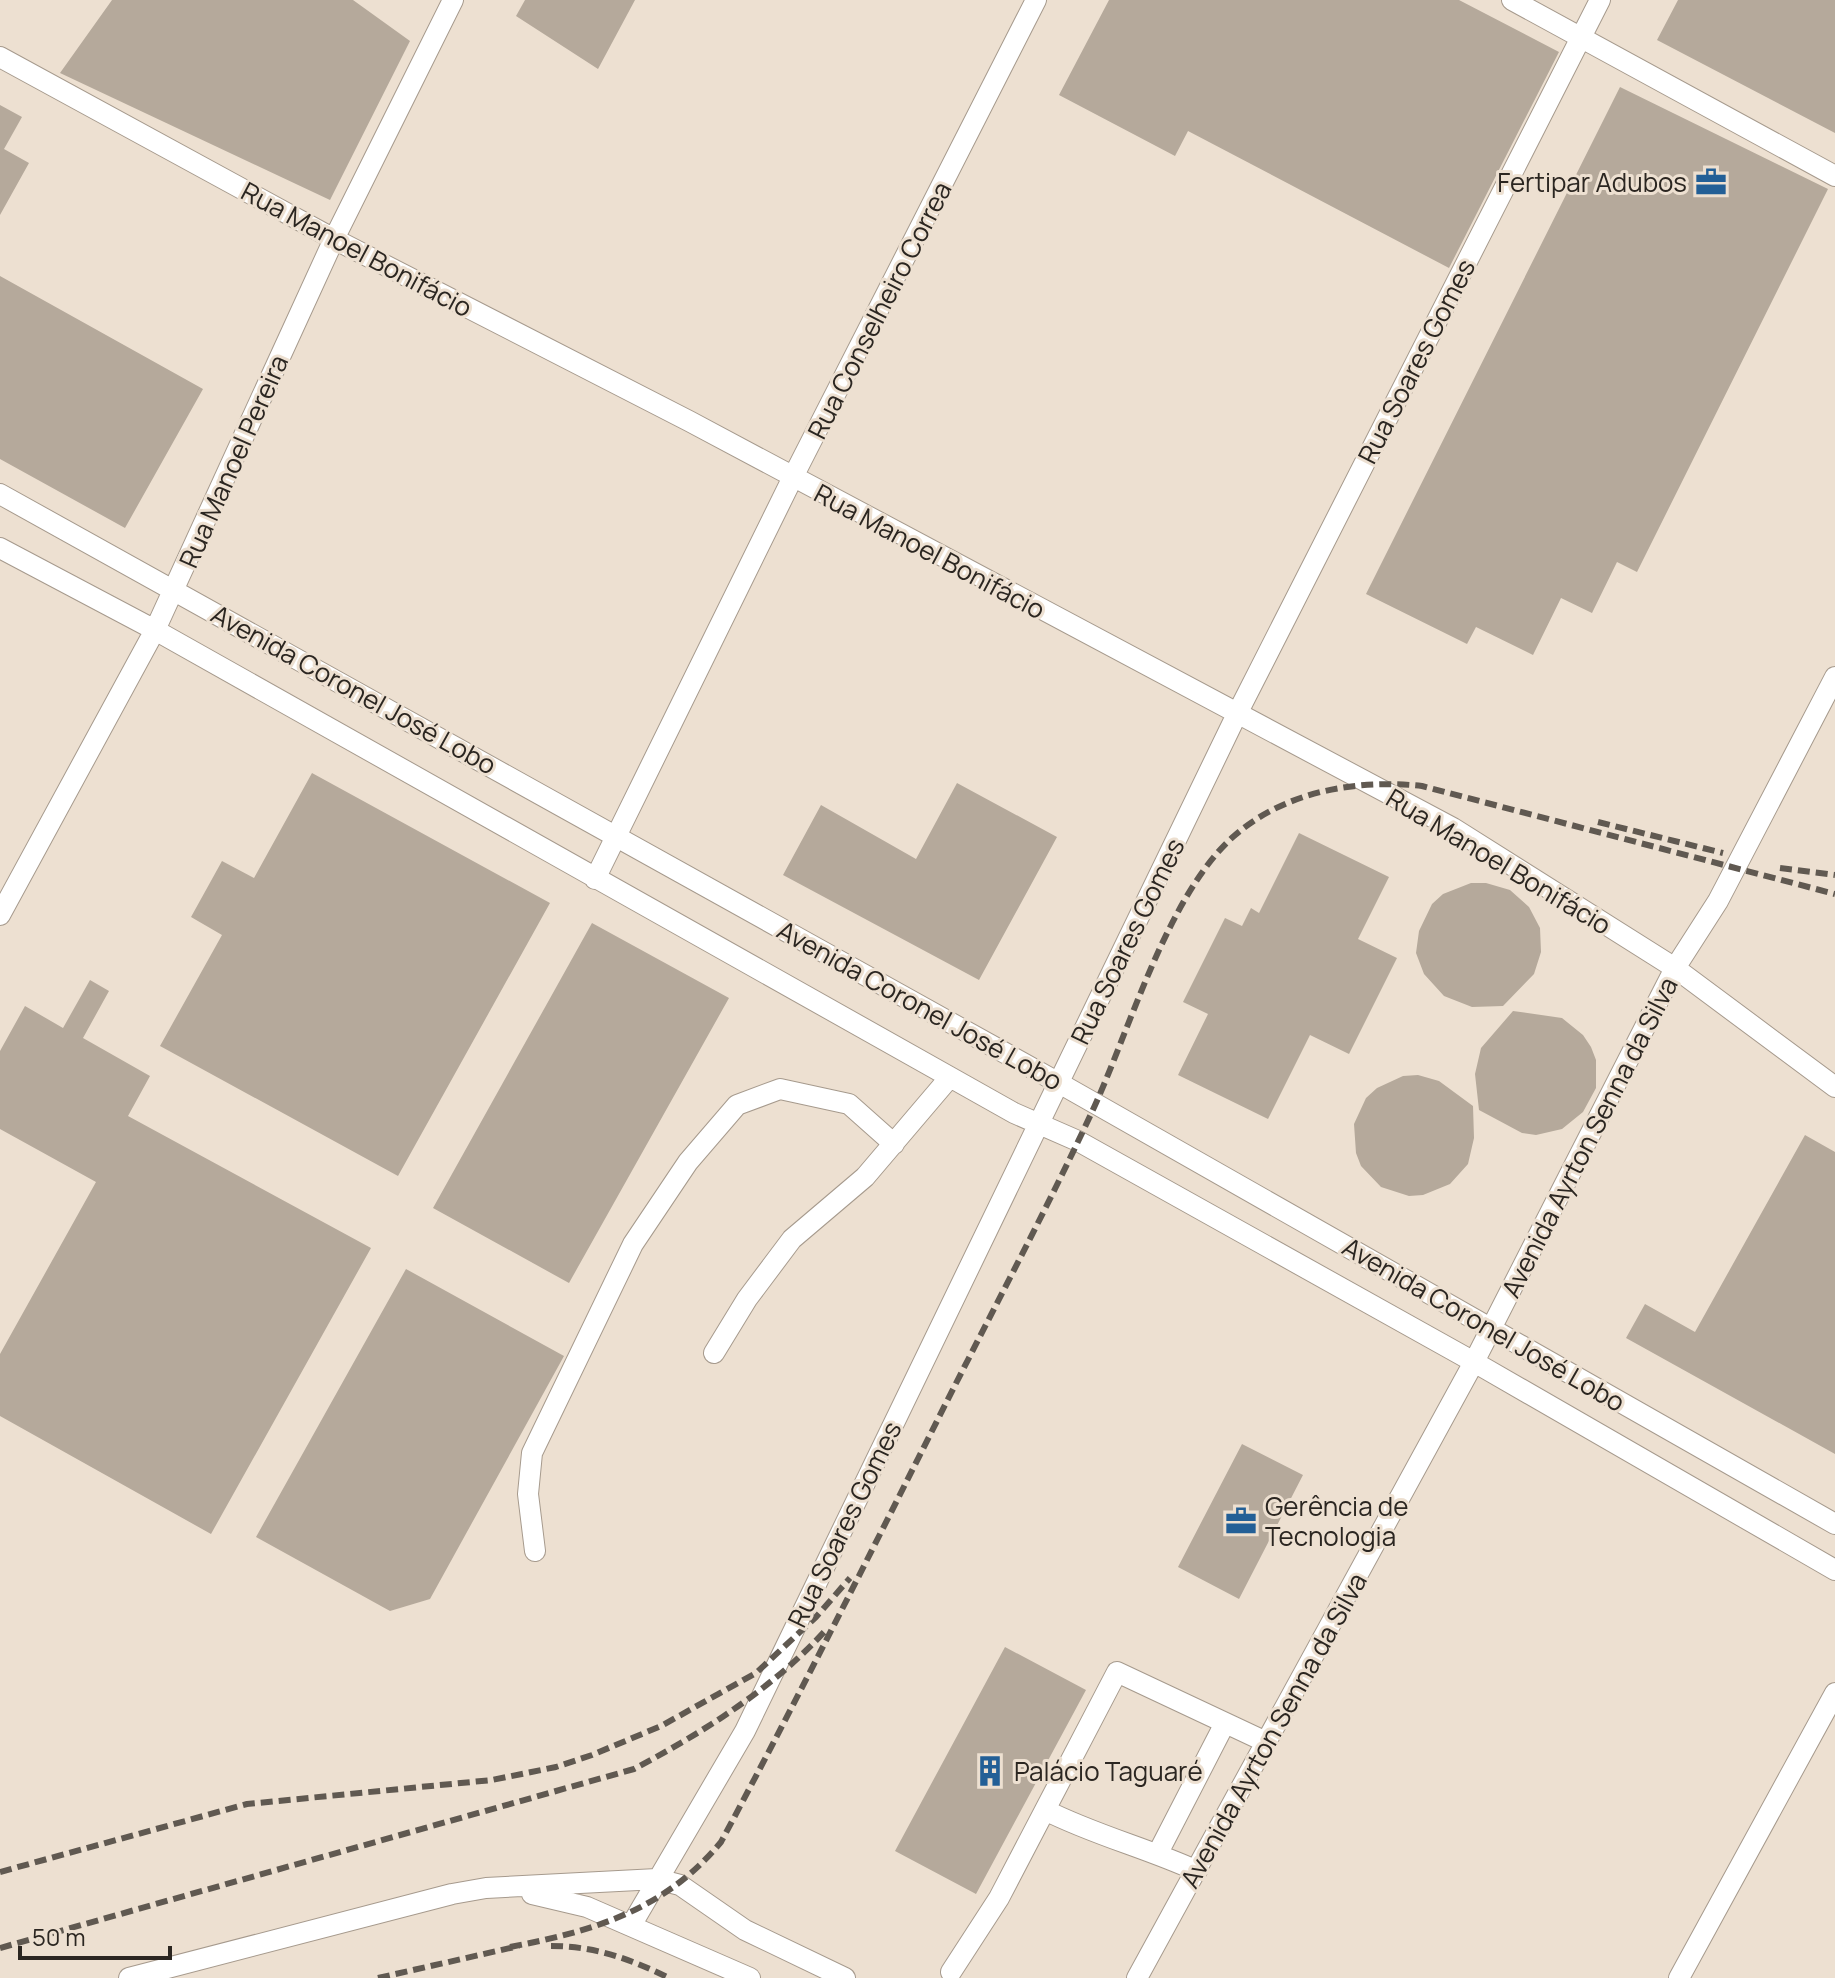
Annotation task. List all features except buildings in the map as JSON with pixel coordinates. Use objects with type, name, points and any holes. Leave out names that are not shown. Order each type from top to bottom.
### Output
[{"type":"street","name":"Rua Manoel Pereira","points":[[0,915],[155,630],[334,239],[453,0]]},
{"type":"street","name":"Rua Conselheiro Correa","points":[[595,879],[793,477],[1036,0]]},
{"type":"street","points":[[1512,0],[1835,176]]},
{"type":"street","name":"Rua Soares Gomes","points":[[632,1924],[745,1731],[1236,716],[1600,0]]},
{"type":"street","name":"Rua Manoel Bonifácio","points":[[0,57],[334,239],[793,477],[1236,716],[1453,828],[1675,968],[1835,1087]]},
{"type":"street","name":"Avenida Coronel José Lobo","points":[[0,494],[1059,1083],[1835,1524]]},
{"type":"street","name":"Avenida Coronel José Lobo","points":[[0,548],[155,630],[950,1077],[1078,1141],[1474,1362],[1835,1570]]},
{"type":"street","name":"Avenida Ayrton Senna da Silva","points":[[1137,1978],[1474,1362],[1675,968],[1718,901],[1835,677]]},
{"type":"street","points":[[714,1353],[747,1299],[792,1239],[865,1177],[950,1077]]},
{"type":"street","points":[[535,1551],[528,1494],[532,1453],[633,1244],[688,1162],[737,1105],[780,1089],[849,1104],[894,1144]]},
{"type":"street","points":[[951,1972],[999,1898],[1117,1672],[1224,1725],[1266,1742]]},
{"type":"street","points":[[1679,1978],[1835,1693]]},
{"type":"street","points":[[1158,1853],[1224,1725]]},
{"type":"street","points":[[1045,1810],[1082,1829],[1158,1853],[1197,1871]]},
{"type":"street","points":[[129,1978],[452,1894],[486,1888],[657,1879],[680,1885],[745,1930],[845,1978]]},
{"type":"street","points":[[508,1889],[587,1907],[750,1978]]},
{"type":"railway","points":[[510,1947],[571,1933],[626,1914],[676,1885],[721,1842],[1054,1191],[1091,1114],[1169,929],[1210,862],[1234,836],[1276,808],[1323,792],[1372,785],[1422,786],[1835,894]]},
{"type":"railway","points":[[1598,822],[1723,853]]},
{"type":"railway","points":[[1780,868],[1835,875]]},
{"type":"railway","points":[[0,1872],[247,1804],[492,1780],[556,1767],[592,1755],[661,1726],[756,1673],[816,1617],[850,1578]]},
{"type":"railway","points":[[0,1948],[634,1769],[759,1691],[824,1632]]},
{"type":"railway","points":[[378,1978],[519,1946]]},
{"type":"railway","points":[[551,1946],[582,1948],[612,1955],[669,1978]]},
{"type":"place","name":"Fertipar Adubos","points":[[1711,182]]},
{"type":"place","name":"Gerência de Tecnologia","points":[[1241,1521]]},
{"type":"place","name":"Palácio Taguaré","points":[[990,1771]]}]
